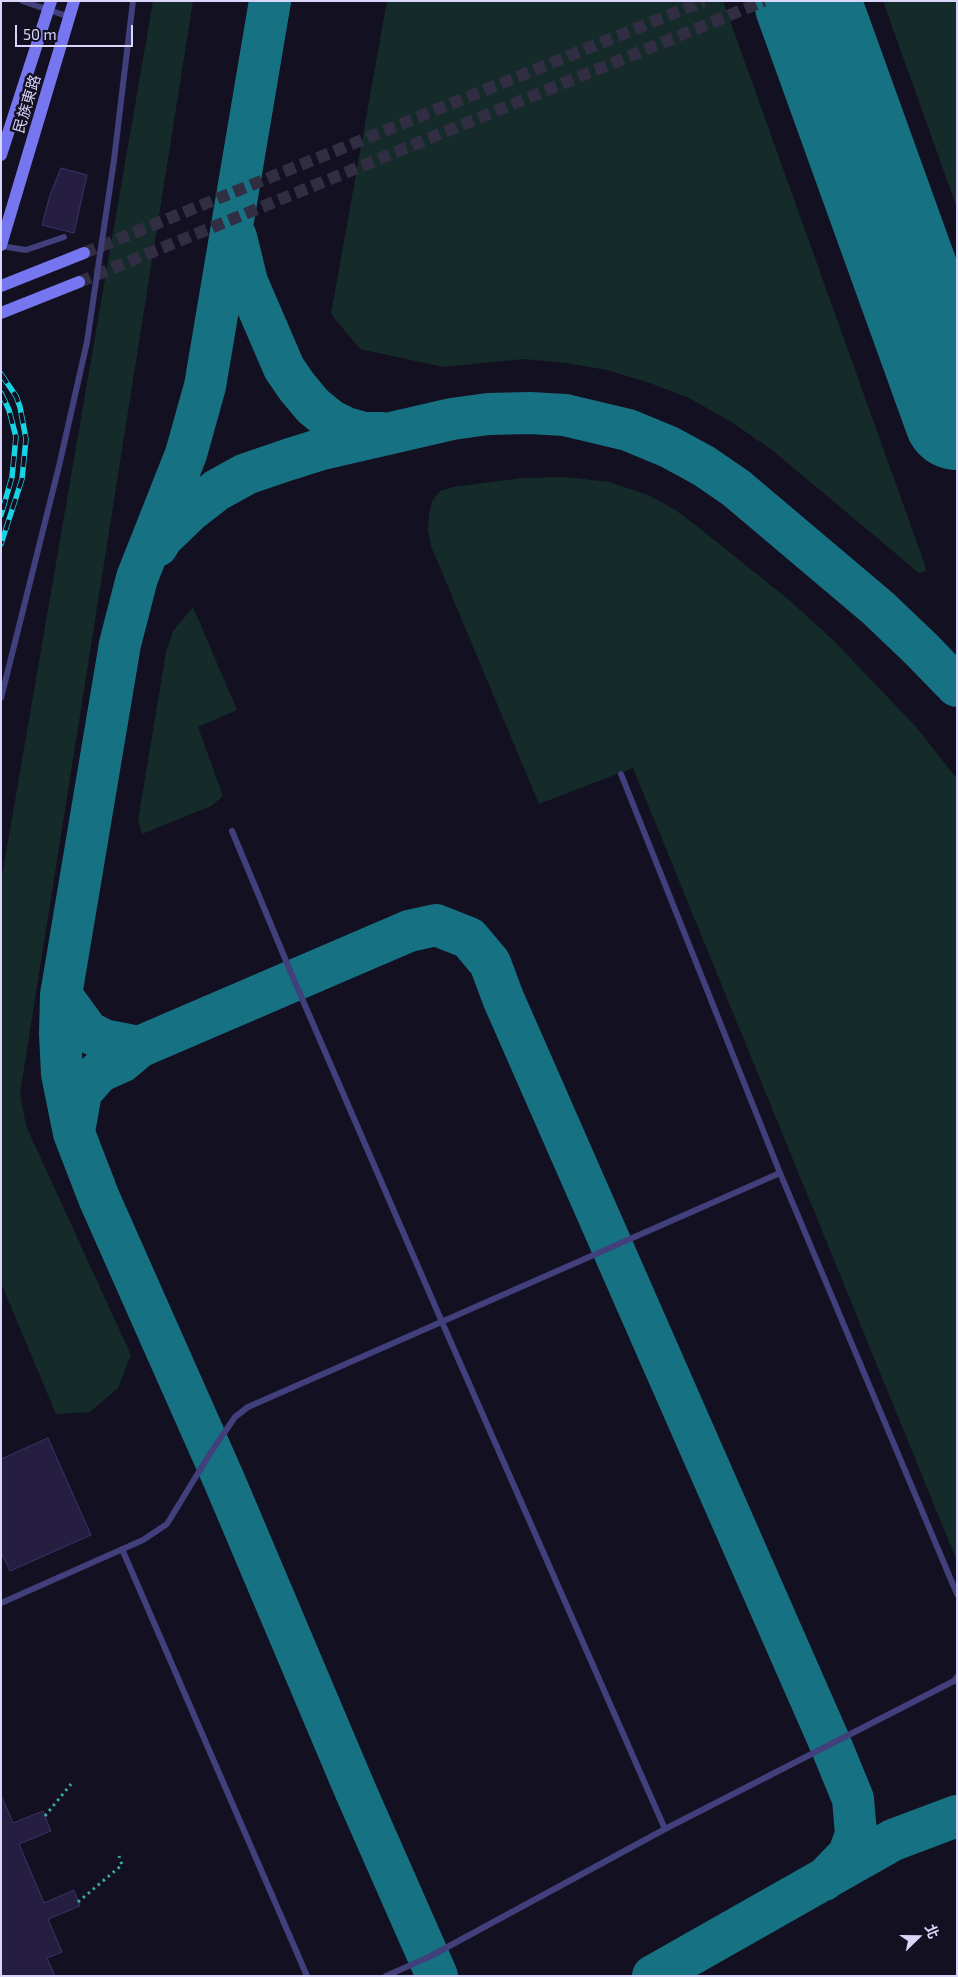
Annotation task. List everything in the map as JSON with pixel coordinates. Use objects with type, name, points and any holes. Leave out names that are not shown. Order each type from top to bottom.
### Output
[{"type":"street","name":"民族東路","points":[[1,245],[74,1]]},
{"type":"street","name":"民族東路","points":[[1,155],[49,6]]},
{"type":"street","points":[[1,286],[84,253]]},
{"type":"street","points":[[1,314],[79,282]]},
{"type":"lane","points":[[22,1],[49,6],[70,18]]},
{"type":"lane","points":[[1,698],[59,466],[87,342],[114,160],[133,1]]},
{"type":"lane","points":[[1,245],[26,250],[64,237]]},
{"type":"lane","points":[[621,774],[780,1173],[957,1594]]},
{"type":"lane","points":[[232,831],[442,1322],[665,1829]]},
{"type":"lane","points":[[1,1603],[143,1540],[167,1524],[211,1452],[236,1417],[248,1407],[780,1173]]},
{"type":"lane","points":[[122,1549],[307,1976]]},
{"type":"lane","points":[[386,1976],[429,1957],[665,1829],[945,1685],[957,1677]]},
{"type":"path","points":[[45,1816],[71,1784]]},
{"type":"path","points":[[78,1902],[122,1865],[119,1856]]},
{"type":"green space","points":[[153,1],[193,1],[20,1094],[26,1126],[131,1355],[118,1388],[90,1412],[56,1414],[1,1283],[1,882]]},
{"type":"green space","points":[[387,1],[723,1],[926,571],[919,573],[772,450],[730,421],[687,397],[607,370],[565,363],[524,359],[443,367],[360,349],[331,314]]},
{"type":"green space","points":[[883,1],[957,1],[957,208]]},
{"type":"green space","points":[[567,477],[609,482],[648,495],[674,509],[697,526],[789,600],[834,641],[917,728],[957,779],[957,1561],[633,768],[539,804],[431,546],[428,530],[429,515],[432,501],[440,491],[453,487],[522,478]]},
{"type":"green space","points":[[193,607],[237,710],[198,727],[223,796],[211,806],[142,834],[138,820],[166,652],[173,631]]},
{"type":"building","points":[[61,168],[87,175],[74,233],[42,225],[50,195]]},
{"type":"building","points":[[48,1438],[91,1535],[10,1571],[1,1552],[1,1459]]},
{"type":"building","points":[[1,1795],[13,1823],[43,1811],[51,1831],[19,1844],[44,1903],[74,1890],[80,1906],[48,1919],[62,1952],[47,1958],[55,1976],[1,1976]]},
{"type":"taxiway","points":[[270,1],[205,386],[186,454],[137,578],[120,644],[61,995],[62,1074],[74,1133],[99,1198],[224,1480],[356,1792],[437,1976]]},
{"type":"taxiway","points":[[236,237],[247,282],[284,368],[297,387],[313,406],[330,420],[346,428],[364,433],[382,433]]},
{"type":"taxiway","points":[[157,546],[162,538],[190,511],[217,490],[246,474],[287,460],[322,449],[452,419],[488,414],[530,413],[565,415],[628,430],[669,447],[704,466],[736,488],[878,608],[957,686]]},
{"type":"taxiway","points":[[74,1132],[81,1092],[99,1072],[121,1062],[139,1047],[409,931],[436,925],[469,938],[490,963],[503,998],[853,1799],[856,1834],[849,1854],[824,1880]]},
{"type":"taxiway","points":[[61,995],[88,1032],[104,1040],[139,1047]]},
{"type":"taxiway","points":[[653,1976],[893,1840],[957,1816]]},
{"type":"runway","points":[[807,1],[957,417]]},
{"type":"tunnel","points":[[84,253],[704,1]]},
{"type":"tunnel","points":[[79,282],[764,1]]},
{"type":"railway","points":[[1,374],[16,396],[26,439],[22,479],[1,544]]},
{"type":"railway","points":[[1,393],[9,410],[16,437],[12,477],[1,515]]}]
